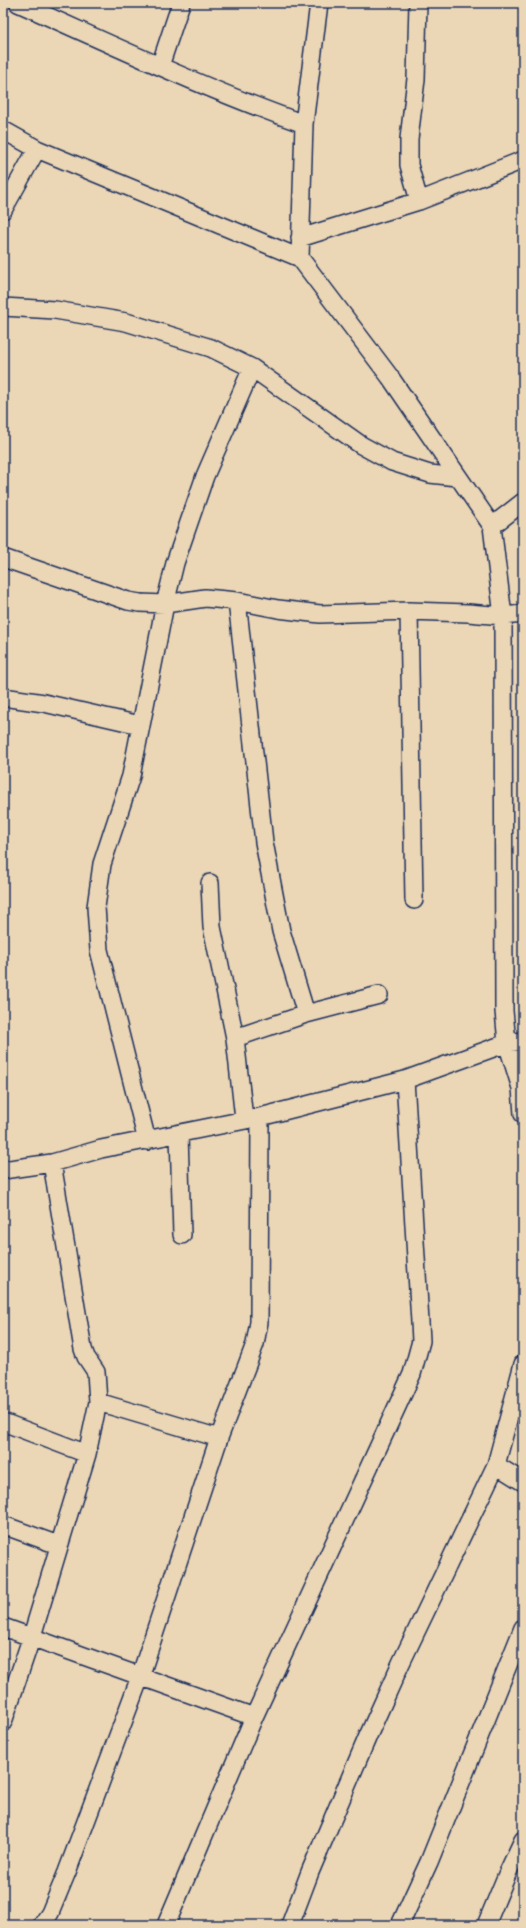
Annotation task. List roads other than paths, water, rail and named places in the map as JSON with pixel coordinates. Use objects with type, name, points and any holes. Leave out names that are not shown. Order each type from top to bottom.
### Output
[{"type":"street","points":[[18,3],[160,66],[264,110],[304,124]]},
{"type":"street","points":[[160,66],[181,3]]},
{"type":"street","points":[[300,258],[304,124],[319,3]]},
{"type":"street","points":[[418,3],[416,79],[409,139],[409,165],[419,201]]},
{"type":"street","points":[[3,130],[37,149],[300,258],[390,377],[457,477],[492,526],[503,616],[504,1004],[515,1042],[523,1114]]},
{"type":"street","points":[[3,210],[37,149]]},
{"type":"street","points":[[300,238],[419,201],[523,160]]},
{"type":"street","points":[[3,308],[55,310],[126,322],[211,348],[252,368],[361,445],[392,462],[430,474],[457,477]]},
{"type":"street","points":[[147,1141],[99,950],[96,907],[102,864],[131,776],[140,725],[175,563],[204,476],[252,368]]},
{"type":"street","points":[[492,526],[523,502]]},
{"type":"street","points":[[3,558],[128,601],[165,604],[205,598],[237,601],[278,609],[320,614],[409,611],[503,616],[523,614]]},
{"type":"street","points":[[237,601],[264,842],[281,931],[306,1014]]},
{"type":"street","points":[[409,611],[414,900]]},
{"type":"street","points":[[3,697],[44,702],[140,725]]},
{"type":"street","points":[[42,1925],[50,1913],[67,1872],[140,1677],[220,1438],[255,1344],[259,1322],[252,1118],[212,927],[210,883]]},
{"type":"street","points":[[235,1038],[306,1014],[378,995]]},
{"type":"street","points":[[3,1170],[52,1164],[101,1149],[147,1141],[252,1118],[405,1080],[515,1042]]},
{"type":"street","points":[[166,1925],[254,1717],[412,1374],[420,1341],[405,1080]]},
{"type":"street","points":[[180,1134],[182,1235]]},
{"type":"street","points":[[3,1722],[32,1636],[58,1545],[87,1454],[98,1402],[96,1372],[86,1357],[83,1349],[52,1164]]},
{"type":"street","points":[[290,1925],[310,1872],[368,1736],[401,1663],[496,1465],[523,1364]]},
{"type":"street","points":[[98,1402],[220,1438]]},
{"type":"street","points":[[3,1422],[87,1454]]},
{"type":"street","points":[[496,1465],[523,1482]]},
{"type":"street","points":[[3,1525],[58,1545]]},
{"type":"street","points":[[3,1627],[32,1636],[140,1677],[254,1717]]},
{"type":"street","points":[[400,1925],[429,1862],[523,1628]]},
{"type":"street","points":[[486,1925],[523,1840]]}]
